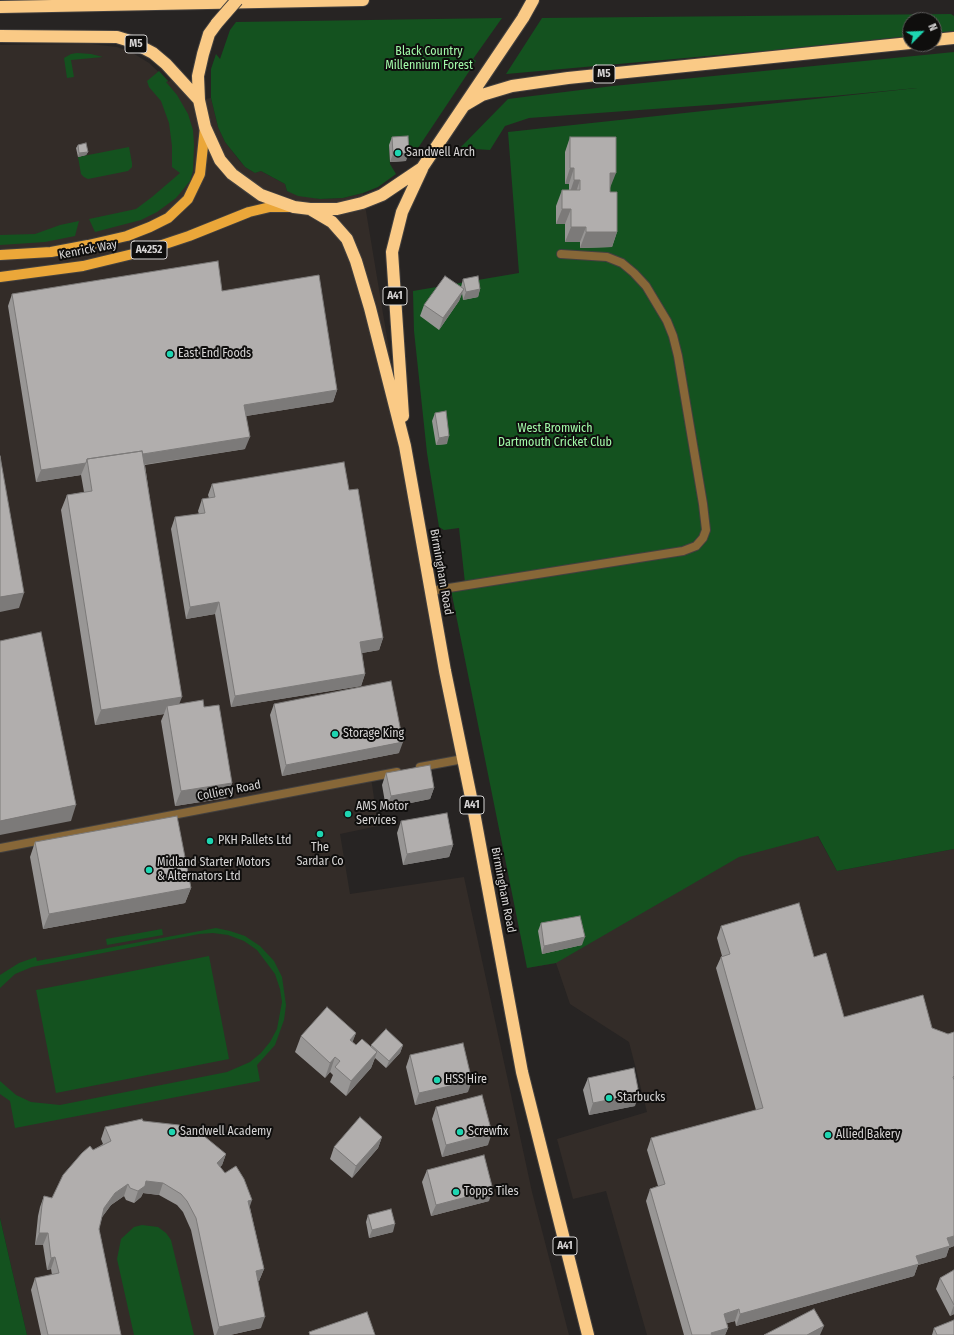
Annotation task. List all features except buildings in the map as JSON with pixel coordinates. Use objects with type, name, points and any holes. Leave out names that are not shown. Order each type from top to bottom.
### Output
[{"type":"highway","name":"A41","points":[[228,0],[209,34],[202,54],[198,76],[199,100],[205,127],[215,151],[232,174],[261,195],[294,207],[310,209],[337,209],[362,203],[382,195],[422,168],[523,18],[532,0]]},
{"type":"highway","points":[[217,22],[237,0]]},
{"type":"highway","points":[[0,6],[363,0]]},
{"type":"highway","name":"M5","points":[[0,36],[117,37],[130,41],[153,53],[166,64],[199,100]]},
{"type":"highway","points":[[942,39],[954,38]]},
{"type":"highway","name":"M5","points":[[461,108],[482,95],[512,86],[568,78],[902,44]]},
{"type":"highway","name":"Birmingham Road","points":[[405,446],[392,252],[402,212],[422,168]]},
{"type":"highway","name":"Birmingham Road","points":[[310,209],[332,222],[346,239],[356,261],[370,308],[405,446],[430,591],[522,1072],[588,1335]]},
{"type":"main road","name":"Kenrick Way","points":[[0,255],[51,252],[88,245],[127,236],[150,228],[168,218],[188,199],[200,174],[205,127]]},
{"type":"main road","name":"Kenrick Way","points":[[0,277],[83,266],[141,252],[190,236],[249,212],[270,207],[294,207]]},
{"type":"street","points":[[430,591],[683,550],[696,546],[703,538],[706,530],[703,504],[678,356],[673,336],[667,321],[646,286],[622,263],[607,257],[560,254]]},
{"type":"street","name":"Colliery Road","points":[[0,848],[463,759]]},
{"type":"shaded area","points":[[91,44],[117,47],[131,52],[149,63],[169,82],[175,73],[199,100],[211,98],[218,127],[225,142],[239,160],[245,167],[255,173],[261,171],[285,184],[287,191],[320,199],[343,198],[363,193],[406,452],[463,759],[371,777],[378,826],[340,834],[350,894],[464,877],[532,1192],[569,1335],[27,1335],[0,1218],[0,45]]},
{"type":"shaded area","points":[[663,558],[837,871],[954,849],[954,1335],[647,1335],[606,1191],[573,1199],[557,1139],[647,1112],[629,1042],[570,1004],[556,963],[527,968]]},
{"type":"green space","name":"Black Country Millennium Forest","points":[[902,14],[902,37],[775,50],[506,74],[542,18]]},
{"type":"green space","name":"Black Country Millennium Forest","points":[[942,14],[951,14],[954,16],[954,31],[942,32]]},
{"type":"green space","points":[[502,18],[473,59],[476,61],[412,157],[405,148],[389,145],[390,164],[396,174],[378,187],[363,193],[343,198],[320,199],[298,196],[287,191],[285,184],[261,171],[255,173],[245,167],[225,142],[218,127],[211,98],[211,69],[216,54],[220,59],[230,30],[236,22]]},
{"type":"green space","name":"West Bromwich Dartmouth Cricket Club","points":[[954,52],[954,849],[837,871],[818,836],[739,857],[556,963],[527,968],[451,590],[465,583],[459,528],[444,530],[439,527],[427,453],[414,331],[413,291],[519,273],[508,132],[917,88],[833,96],[529,118],[505,126],[490,150],[460,148],[508,99],[613,86]]},
{"type":"green space","points":[[77,53],[103,57],[71,60],[74,77],[67,78],[64,58],[71,54]]},
{"type":"green space","points":[[159,71],[168,81],[166,82],[177,95],[188,114],[193,130],[193,171],[190,181],[176,198],[157,212],[141,220],[95,232],[89,219],[136,209],[180,173],[172,167],[172,146],[169,123],[161,101],[149,87],[147,81]]},
{"type":"green space","points":[[129,147],[132,167],[128,171],[88,179],[81,174],[78,157]]},
{"type":"green space","points":[[79,221],[75,236],[45,242],[0,245],[0,235],[35,234],[60,225]]},
{"type":"green space","points":[[216,928],[245,936],[260,946],[274,961],[282,977],[286,1005],[284,1020],[275,1045],[257,1065],[260,1081],[15,1128],[10,1101],[0,1094],[0,1081],[16,1095],[31,1102],[60,1105],[227,1072],[250,1062],[261,1053],[270,1042],[277,1029],[282,1002],[280,989],[275,974],[257,950],[244,941],[228,935],[213,933],[199,934],[32,967],[15,974],[0,988],[0,975],[19,963],[36,957],[37,961]]},
{"type":"green space","points":[[162,929],[163,935],[107,945],[106,939]]},
{"type":"green space","points":[[209,956],[229,1059],[56,1093],[36,990]]},
{"type":"green space","points":[[0,1218],[27,1335],[0,1335]]},
{"type":"green space","points":[[142,1225],[158,1227],[166,1233],[171,1240],[194,1335],[134,1335],[117,1259],[121,1239],[134,1227]]},
{"type":"place","name":"Sandwell Arch","points":[[398,153]]},
{"type":"place","name":"East End Foods","points":[[170,354]]},
{"type":"place","name":"Storage King","points":[[335,734]]},
{"type":"place","name":"AMS Motor Services","points":[[348,814]]},
{"type":"place","name":"The Sardar Co","points":[[320,834]]},
{"type":"place","name":"PKH Pallets Ltd","points":[[210,841]]},
{"type":"place","name":"Midland Starter Motors & Alternators Ltd","points":[[149,870]]},
{"type":"place","name":"HSS Hire","points":[[437,1080]]},
{"type":"place","name":"Starbucks","points":[[609,1098]]},
{"type":"place","name":"Sandwell Academy","points":[[172,1132]]},
{"type":"place","name":"Screwfix","points":[[460,1132]]},
{"type":"place","name":"Allied Bakery","points":[[828,1135]]},
{"type":"place","name":"Topps Tiles","points":[[456,1192]]}]
